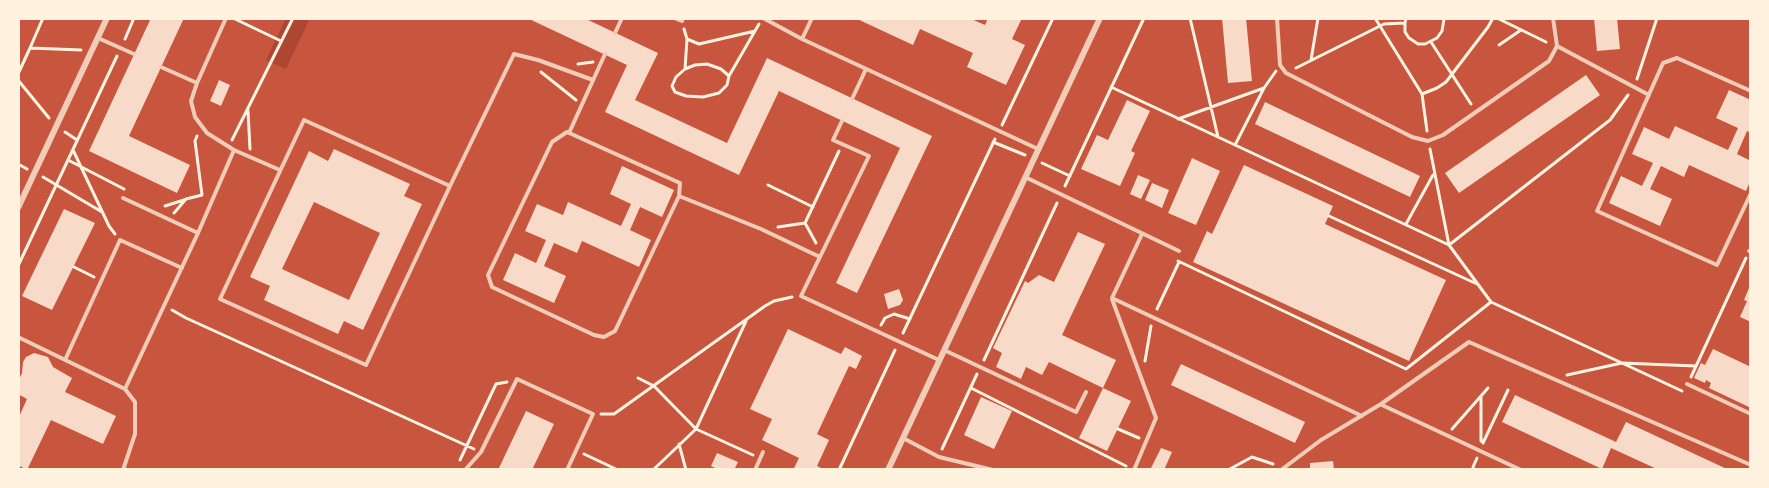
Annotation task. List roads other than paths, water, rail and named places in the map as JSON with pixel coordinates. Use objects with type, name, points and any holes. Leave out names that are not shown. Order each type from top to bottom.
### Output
[{"type":"street","points":[[18,208],[107,18]]},
{"type":"street","points":[[888,470],[1100,18]]},
{"type":"lane","points":[[226,18],[191,101],[195,117],[207,133],[234,150],[280,170]]},
{"type":"lane","points":[[615,33],[622,18]]},
{"type":"lane","points":[[674,18],[683,20]]},
{"type":"lane","points":[[763,18],[802,39],[1039,149]]},
{"type":"lane","points":[[802,39],[812,18]]},
{"type":"lane","points":[[1277,18],[1280,65],[1286,73],[1412,137],[1428,141],[1443,135],[1549,61],[1557,46],[1553,18]]},
{"type":"lane","points":[[98,37],[134,54]]},
{"type":"lane","points":[[1557,46],[1648,95]]},
{"type":"lane","points":[[450,186],[304,120],[220,299],[366,365],[514,54],[538,60],[593,80]]},
{"type":"lane","points":[[569,133],[605,54]]},
{"type":"lane","points":[[1751,91],[1677,58],[1663,63],[1597,211],[1717,265],[1751,193]]},
{"type":"lane","points":[[161,67],[197,83]]},
{"type":"lane","points":[[852,99],[867,69]]},
{"type":"lane","points":[[842,121],[832,140],[869,156],[801,296],[939,361]]},
{"type":"lane","points":[[567,132],[680,183],[679,196],[615,331],[604,337],[594,335],[492,287],[488,275],[552,141],[567,132]]},
{"type":"lane","points":[[126,389],[234,150]]},
{"type":"lane","points":[[1025,177],[1179,251]]},
{"type":"lane","points":[[679,196],[821,255]]},
{"type":"lane","points":[[123,198],[198,233]]},
{"type":"lane","points":[[1134,470],[1156,418],[1112,298],[1142,234]]},
{"type":"lane","points":[[65,360],[120,240],[182,268]]},
{"type":"lane","points":[[1112,298],[1363,417]]},
{"type":"lane","points":[[18,337],[126,389],[135,402],[135,434],[123,470]]},
{"type":"lane","points":[[1282,469],[1321,440],[1363,417],[1469,342],[1751,465]]},
{"type":"lane","points":[[944,350],[1076,412],[1086,392]]},
{"type":"lane","points":[[465,470],[482,452],[517,379],[593,414],[567,470]]},
{"type":"lane","points":[[1688,384],[1751,414]]},
{"type":"lane","points":[[1382,404],[1521,470]]},
{"type":"lane","points":[[903,438],[939,457],[993,470]]},
{"type":"lane","points":[[755,470],[763,452]]}]
